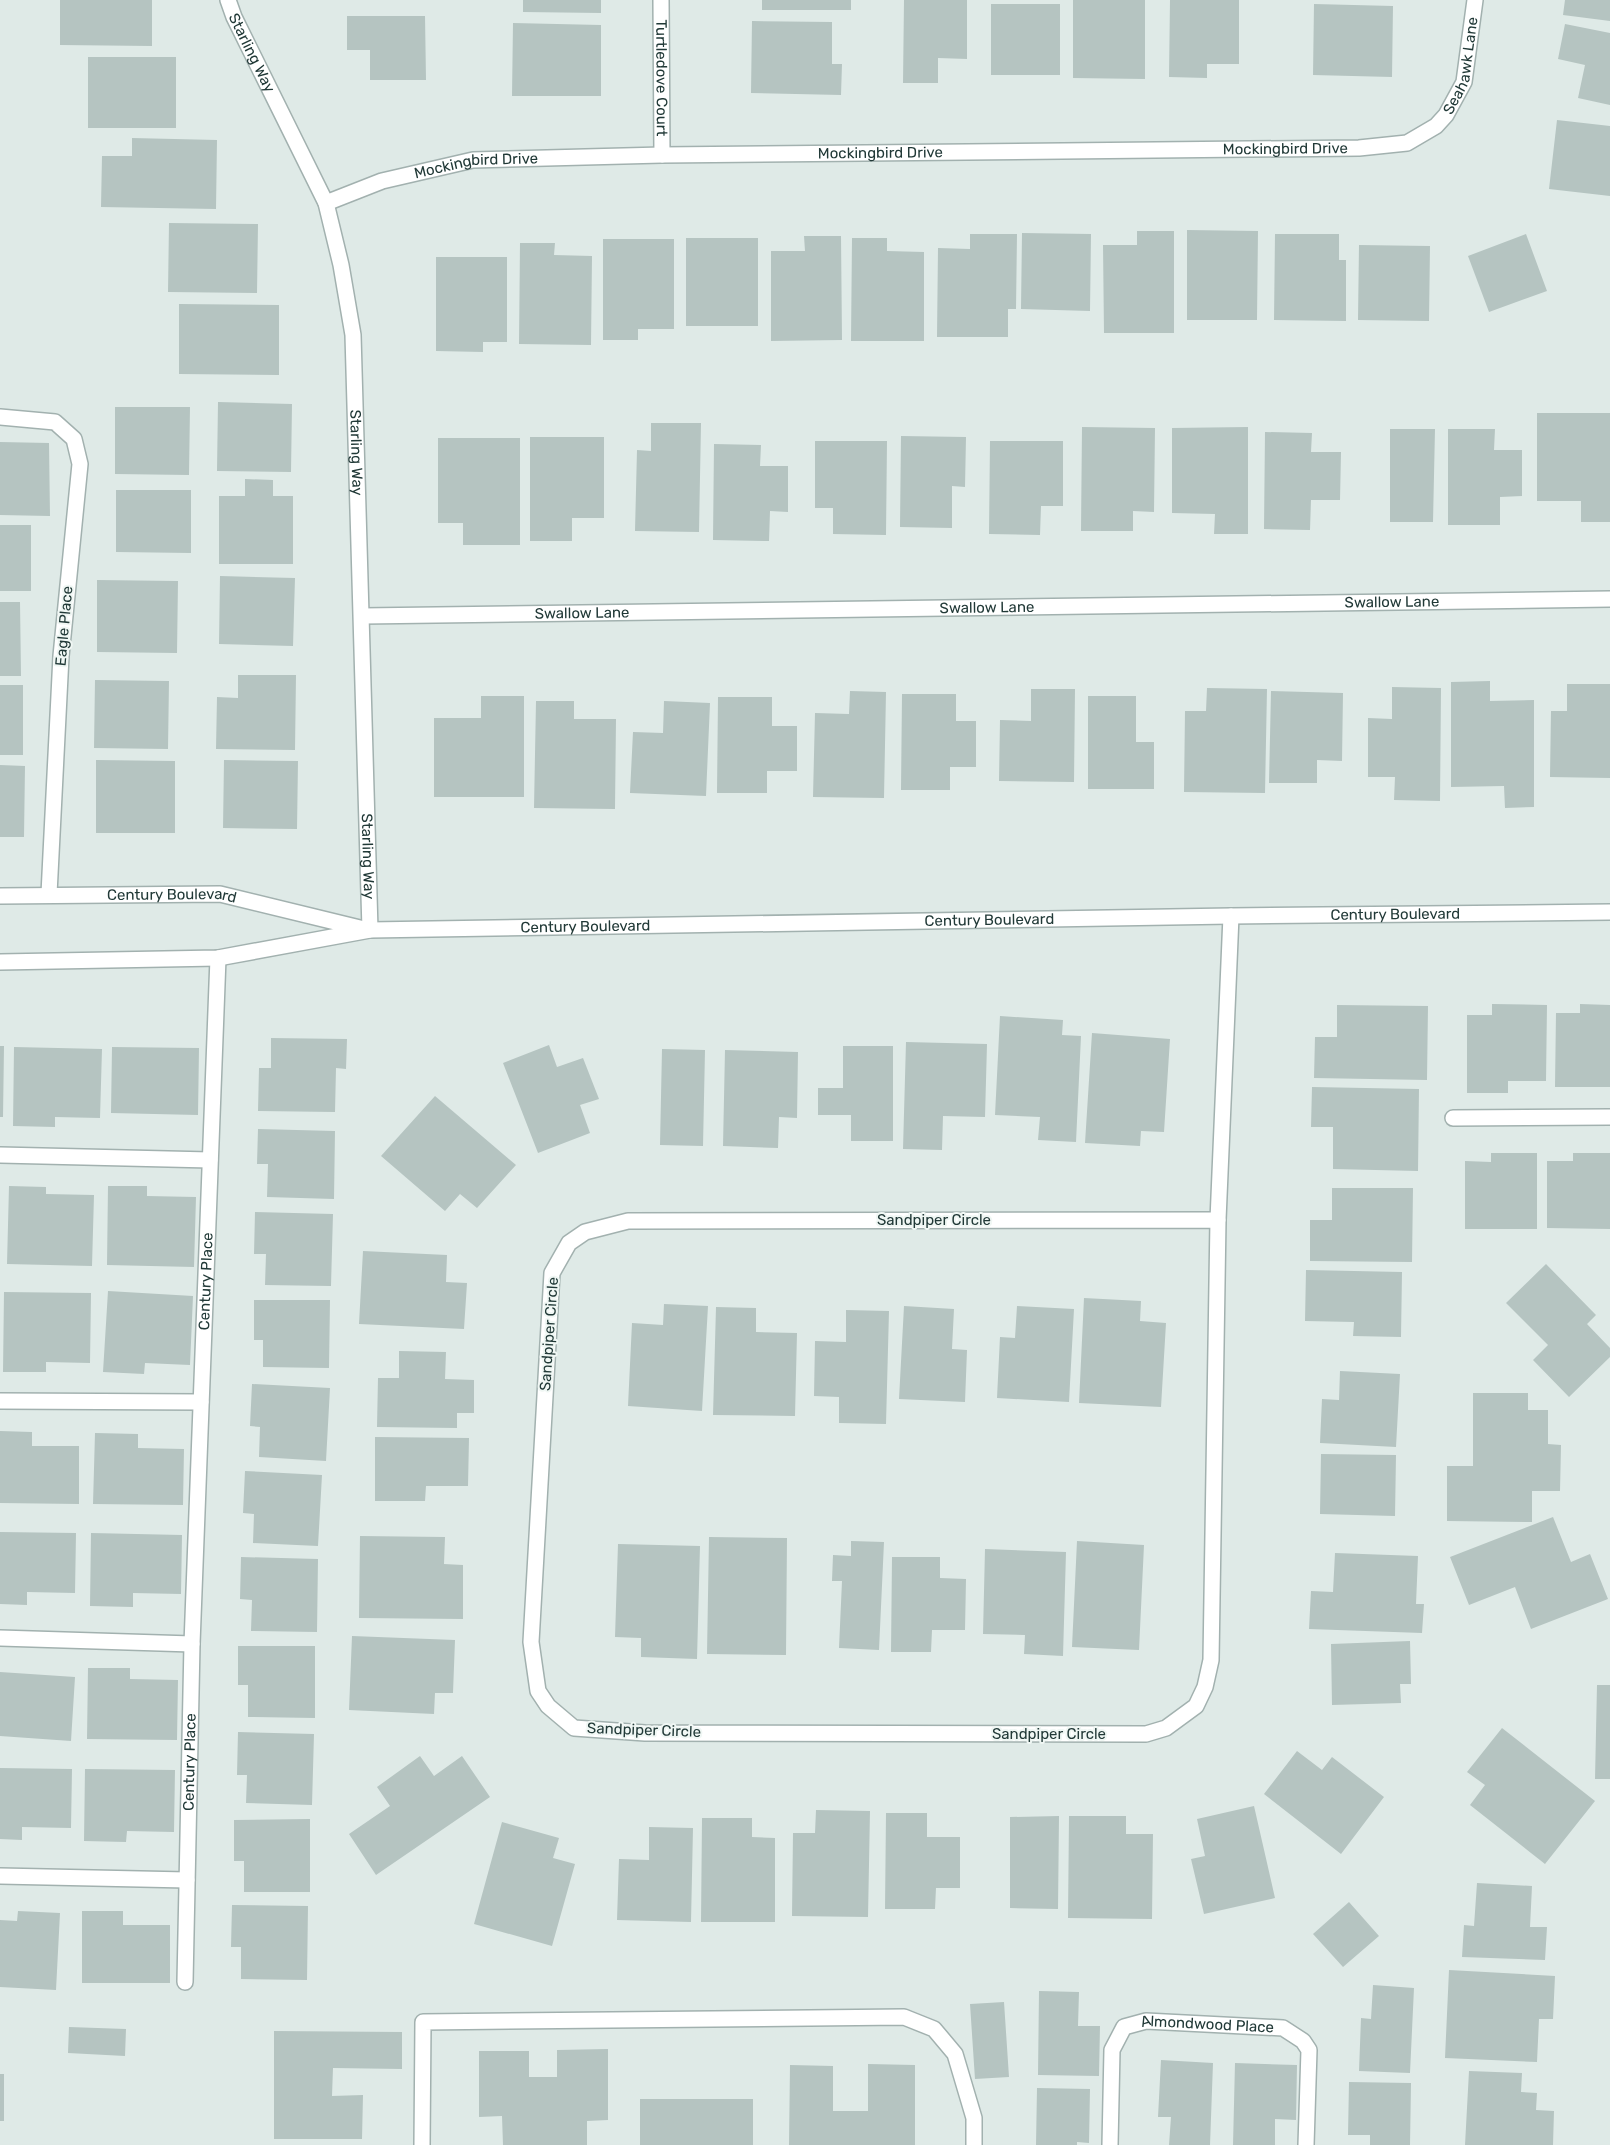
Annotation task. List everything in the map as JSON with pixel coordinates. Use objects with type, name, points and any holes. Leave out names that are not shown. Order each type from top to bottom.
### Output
[{"type":"street","name":"Starling Way","points":[[228,0],[234,17],[326,203],[341,265],[353,335],[363,616],[370,930]]},
{"type":"street","name":"Turtledove Court","points":[[661,0],[662,155]]},
{"type":"street","name":"Seahawk Lane","points":[[1436,126],[1446,115],[1464,82],[1475,0]]},
{"type":"street","name":"Mockingbird Drive","points":[[326,203],[382,181],[473,160],[662,155],[1359,148],[1407,144],[1436,126]]},
{"type":"street","name":"Eagle Place","points":[[0,417],[55,422],[74,439],[80,464],[61,656],[50,894]]},
{"type":"street","name":"Swallow Lane","points":[[363,616],[1610,599]]},
{"type":"street","name":"Century Boulevard","points":[[0,896],[50,894],[220,894],[370,930]]},
{"type":"street","name":"Century Boulevard","points":[[0,962],[218,958],[370,930],[1231,916],[1610,912]]},
{"type":"street","name":"Sandpiper Circle","points":[[1218,1220],[628,1221],[585,1232],[570,1243],[552,1273],[531,1642],[538,1691],[548,1706],[574,1728],[645,1733],[1146,1734],[1166,1728],[1196,1706],[1205,1687],[1210,1660],[1218,1220],[1231,916]]},
{"type":"street","name":"Century Place","points":[[185,1982],[192,1644],[218,958]]},
{"type":"street","points":[[1453,1118],[1610,1117]]},
{"type":"street","points":[[0,1155],[210,1160]]},
{"type":"street","points":[[0,1401],[201,1402]]},
{"type":"street","points":[[0,1638],[192,1644]]},
{"type":"street","points":[[0,1876],[187,1880]]},
{"type":"street","points":[[422,2145],[423,2022],[904,2016],[934,2028],[955,2054],[974,2118],[974,2145]]},
{"type":"street","name":"Almondwood Place","points":[[1110,2145],[1112,2050],[1124,2027],[1146,2021],[1283,2028],[1303,2041],[1309,2050],[1306,2145]]},
{"type":"building","points":[[60,0],[152,0],[152,46],[60,45]]},
{"type":"building","points":[[523,0],[601,0],[601,13],[523,12]]},
{"type":"building","points":[[762,0],[851,0],[851,10],[762,10]]},
{"type":"building","points":[[904,0],[967,0],[967,59],[938,58],[938,83],[903,83]]},
{"type":"building","points":[[1073,0],[1145,0],[1145,79],[1073,78]]},
{"type":"building","points":[[1170,0],[1239,0],[1239,64],[1207,64],[1207,78],[1169,77]]},
{"type":"building","points":[[1565,0],[1610,0],[1610,21],[1563,15]]},
{"type":"building","points":[[991,4],[1060,4],[1060,75],[991,75]]},
{"type":"building","points":[[1314,4],[1393,6],[1392,77],[1313,75]]},
{"type":"building","points":[[347,16],[425,16],[426,80],[370,80],[370,50],[347,50]]},
{"type":"building","points":[[752,21],[832,22],[832,64],[842,64],[841,95],[751,93]]},
{"type":"building","points":[[513,23],[601,25],[601,96],[512,96]]},
{"type":"building","points":[[1565,24],[1610,33],[1610,105],[1578,98],[1585,65],[1558,59]]},
{"type":"building","points":[[88,57],[176,57],[176,128],[88,128]]},
{"type":"building","points":[[1557,120],[1610,126],[1610,196],[1549,189]]},
{"type":"building","points":[[132,138],[217,140],[216,209],[101,207],[102,156],[132,156]]},
{"type":"building","points":[[169,223],[258,224],[257,293],[168,292]]},
{"type":"building","points":[[1187,230],[1258,231],[1257,320],[1187,320]]},
{"type":"building","points":[[1137,231],[1174,231],[1174,333],[1104,333],[1103,245],[1137,245]]},
{"type":"building","points":[[1022,233],[1091,234],[1090,311],[1021,309]]},
{"type":"building","points":[[970,234],[1017,234],[1016,309],[1008,309],[1008,337],[937,337],[938,248],[970,249]]},
{"type":"building","points":[[1275,234],[1339,234],[1339,260],[1346,260],[1346,321],[1274,320]]},
{"type":"building","points":[[1526,234],[1547,291],[1489,312],[1468,256]]},
{"type":"building","points":[[804,236],[841,236],[842,340],[771,341],[771,251],[805,251]]},
{"type":"building","points":[[686,238],[758,238],[758,326],[686,326]]},
{"type":"building","points":[[852,238],[887,238],[887,251],[924,252],[924,341],[851,341]]},
{"type":"building","points":[[603,239],[674,239],[674,329],[638,329],[638,340],[603,340]]},
{"type":"building","points":[[520,243],[555,243],[554,255],[592,256],[591,345],[519,344]]},
{"type":"building","points":[[1359,245],[1430,246],[1429,321],[1358,320]]},
{"type":"building","points":[[436,257],[507,257],[507,342],[483,342],[483,352],[436,351]]},
{"type":"building","points":[[179,304],[279,305],[279,375],[179,374]]},
{"type":"building","points":[[218,402],[292,404],[291,472],[217,471]]},
{"type":"building","points":[[115,407],[190,407],[189,475],[115,474]]},
{"type":"building","points":[[1537,413],[1610,413],[1610,522],[1581,522],[1581,501],[1537,501]]},
{"type":"building","points":[[651,423],[701,423],[699,532],[635,531],[637,450],[651,451]]},
{"type":"building","points":[[1082,427],[1155,428],[1154,512],[1133,511],[1133,531],[1081,531]]},
{"type":"building","points":[[1248,427],[1248,534],[1214,534],[1215,514],[1172,513],[1172,428]]},
{"type":"building","points":[[1390,429],[1435,429],[1433,522],[1390,522]]},
{"type":"building","points":[[1448,429],[1495,429],[1494,450],[1522,450],[1522,496],[1500,497],[1500,525],[1448,525]]},
{"type":"building","points":[[1265,432],[1312,433],[1311,452],[1341,452],[1340,500],[1311,500],[1310,530],[1264,529]]},
{"type":"building","points":[[901,436],[966,437],[965,487],[952,486],[952,528],[900,527]]},
{"type":"building","points":[[530,437],[604,437],[604,518],[572,518],[572,541],[530,541]]},
{"type":"building","points":[[438,438],[520,438],[520,545],[463,545],[463,523],[438,523]]},
{"type":"building","points":[[815,441],[887,441],[886,535],[833,534],[833,508],[815,508]]},
{"type":"building","points":[[990,441],[1063,441],[1063,506],[1041,506],[1040,535],[989,534]]},
{"type":"building","points":[[0,442],[49,443],[50,516],[0,515]]},
{"type":"building","points":[[714,444],[761,445],[760,466],[788,466],[788,512],[770,511],[769,541],[713,540]]},
{"type":"building","points":[[245,479],[273,480],[273,496],[293,496],[293,564],[219,564],[219,496],[245,496]]},
{"type":"building","points":[[116,490],[191,490],[191,553],[116,552]]},
{"type":"building","points":[[0,525],[31,525],[31,591],[0,591]]},
{"type":"building","points":[[220,576],[295,578],[293,646],[219,644]]},
{"type":"building","points":[[97,580],[178,581],[177,653],[97,652]]},
{"type":"building","points":[[0,602],[20,602],[21,676],[0,676]]},
{"type":"building","points":[[238,675],[296,675],[295,750],[216,749],[217,697],[238,698]]},
{"type":"building","points":[[95,680],[169,681],[168,749],[94,748]]},
{"type":"building","points":[[1490,681],[1490,701],[1534,700],[1534,807],[1505,808],[1504,786],[1451,787],[1451,682]]},
{"type":"building","points":[[1567,684],[1610,684],[1610,778],[1550,777],[1551,711],[1567,711]]},
{"type":"building","points":[[0,685],[23,685],[23,755],[0,755]]},
{"type":"building","points":[[1392,687],[1441,688],[1440,801],[1394,800],[1395,777],[1368,777],[1368,718],[1392,719]]},
{"type":"building","points":[[1207,688],[1267,689],[1265,793],[1184,792],[1185,711],[1206,711]]},
{"type":"building","points":[[1031,689],[1075,689],[1074,782],[999,781],[1000,720],[1031,721]]},
{"type":"building","points":[[850,691],[886,692],[884,798],[813,797],[815,713],[849,714]]},
{"type":"building","points":[[1271,691],[1343,693],[1342,761],[1317,760],[1317,783],[1269,783]]},
{"type":"building","points":[[902,694],[956,694],[956,721],[976,721],[976,767],[950,767],[950,790],[901,790]]},
{"type":"building","points":[[481,696],[524,696],[524,797],[434,797],[434,718],[481,718]]},
{"type":"building","points":[[1088,696],[1136,696],[1136,742],[1154,742],[1154,789],[1088,789]]},
{"type":"building","points":[[718,697],[772,697],[772,726],[797,726],[797,771],[767,771],[767,793],[717,793]]},
{"type":"building","points":[[536,701],[574,701],[574,719],[616,719],[615,809],[534,808]]},
{"type":"building","points":[[664,701],[710,703],[706,796],[630,793],[633,732],[663,733]]},
{"type":"building","points":[[96,760],[175,761],[175,833],[96,833]]},
{"type":"building","points":[[224,760],[298,761],[297,829],[223,828]]},
{"type":"building","points":[[0,765],[25,766],[24,837],[0,837]]},
{"type":"building","points":[[1492,1004],[1547,1005],[1546,1081],[1508,1081],[1508,1093],[1467,1093],[1467,1015],[1492,1015]]},
{"type":"building","points":[[1580,1004],[1610,1005],[1610,1087],[1555,1087],[1556,1013],[1580,1013]]},
{"type":"building","points":[[1337,1005],[1428,1006],[1427,1080],[1314,1078],[1315,1037],[1337,1037]]},
{"type":"building","points":[[1000,1016],[1063,1020],[1062,1035],[1081,1036],[1076,1142],[1038,1140],[1040,1117],[995,1115]]},
{"type":"building","points":[[1092,1033],[1170,1039],[1164,1132],[1141,1131],[1140,1146],[1085,1143]]},
{"type":"building","points":[[271,1038],[347,1039],[346,1069],[336,1068],[335,1112],[258,1111],[259,1068],[271,1068]]},
{"type":"building","points":[[906,1042],[987,1044],[985,1117],[943,1116],[942,1150],[903,1149]]},
{"type":"building","points":[[549,1045],[557,1067],[583,1058],[599,1099],[580,1105],[590,1133],[538,1153],[503,1063]]},
{"type":"building","points":[[0,1046],[4,1046],[3,1117],[0,1117]]},
{"type":"building","points":[[843,1046],[893,1046],[893,1141],[851,1141],[851,1115],[818,1115],[818,1088],[843,1088]]},
{"type":"building","points":[[14,1047],[102,1049],[100,1118],[55,1117],[55,1127],[13,1126]]},
{"type":"building","points":[[112,1047],[199,1048],[198,1115],[111,1113]]},
{"type":"building","points":[[662,1049],[705,1050],[703,1146],[660,1145]]},
{"type":"building","points":[[725,1050],[798,1052],[797,1118],[779,1117],[778,1148],[723,1146]]},
{"type":"building","points":[[1312,1087],[1419,1089],[1418,1171],[1333,1169],[1333,1127],[1311,1127]]},
{"type":"building","points":[[435,1096],[516,1165],[477,1208],[460,1194],[445,1211],[381,1156]]},
{"type":"building","points":[[258,1129],[335,1131],[334,1199],[267,1197],[268,1164],[257,1164]]},
{"type":"building","points":[[1491,1153],[1537,1153],[1537,1229],[1465,1229],[1465,1161],[1491,1162]]},
{"type":"building","points":[[1573,1153],[1610,1153],[1610,1229],[1547,1228],[1547,1161],[1573,1161]]},
{"type":"building","points":[[9,1186],[46,1187],[46,1194],[94,1195],[92,1266],[7,1264]]},
{"type":"building","points":[[108,1186],[147,1186],[147,1196],[196,1197],[194,1267],[107,1265]]},
{"type":"building","points":[[1332,1188],[1413,1188],[1412,1262],[1310,1261],[1310,1220],[1332,1220]]},
{"type":"building","points":[[255,1212],[333,1214],[331,1286],[265,1285],[266,1254],[254,1254]]},
{"type":"building","points":[[363,1251],[447,1255],[446,1282],[467,1283],[464,1329],[359,1324]]},
{"type":"building","points":[[1546,1264],[1596,1315],[1587,1324],[1610,1348],[1610,1357],[1569,1397],[1533,1360],[1548,1345],[1506,1303]]},
{"type":"building","points":[[1306,1270],[1402,1272],[1401,1337],[1353,1336],[1354,1322],[1305,1321]]},
{"type":"building","points":[[108,1291],[193,1296],[190,1365],[145,1363],[144,1374],[103,1372]]},
{"type":"building","points":[[4,1292],[91,1293],[90,1363],[46,1362],[46,1372],[3,1372]]},
{"type":"building","points":[[1084,1298],[1141,1301],[1140,1321],[1166,1323],[1161,1407],[1079,1403]]},
{"type":"building","points":[[254,1300],[330,1300],[329,1368],[263,1367],[263,1340],[254,1340]]},
{"type":"building","points":[[664,1304],[708,1306],[702,1411],[628,1406],[632,1323],[663,1325]]},
{"type":"building","points":[[904,1306],[954,1309],[952,1349],[967,1350],[965,1402],[899,1399]]},
{"type":"building","points":[[1017,1306],[1074,1309],[1069,1402],[997,1398],[1000,1337],[1015,1338]]},
{"type":"building","points":[[716,1307],[756,1308],[756,1332],[797,1333],[795,1416],[713,1415]]},
{"type":"building","points":[[846,1310],[889,1311],[886,1424],[839,1423],[839,1397],[814,1396],[815,1341],[846,1342]]},
{"type":"building","points":[[399,1351],[446,1352],[445,1379],[474,1380],[474,1413],[457,1413],[457,1428],[377,1427],[378,1378],[399,1378]]},
{"type":"building","points":[[1340,1371],[1400,1374],[1396,1447],[1320,1443],[1322,1399],[1339,1400]]},
{"type":"building","points":[[252,1384],[330,1388],[326,1461],[259,1457],[260,1427],[250,1426]]},
{"type":"building","points":[[1473,1393],[1528,1393],[1528,1410],[1548,1410],[1548,1444],[1561,1445],[1560,1491],[1532,1491],[1532,1522],[1447,1521],[1447,1466],[1473,1466]]},
{"type":"building","points":[[0,1431],[32,1432],[32,1446],[79,1446],[79,1504],[0,1503]]},
{"type":"building","points":[[95,1433],[138,1434],[138,1448],[184,1449],[183,1505],[93,1504]]},
{"type":"building","points":[[375,1437],[469,1438],[468,1486],[426,1486],[425,1501],[375,1501]]},
{"type":"building","points":[[1321,1454],[1396,1455],[1395,1516],[1320,1514]]},
{"type":"building","points":[[245,1471],[322,1475],[318,1546],[253,1543],[254,1514],[243,1513]]},
{"type":"building","points":[[1553,1517],[1571,1562],[1590,1554],[1608,1599],[1531,1629],[1515,1587],[1469,1605],[1450,1557]]},
{"type":"building","points":[[0,1532],[76,1533],[75,1593],[27,1592],[27,1605],[0,1604]]},
{"type":"building","points":[[91,1533],[182,1535],[181,1594],[133,1593],[133,1607],[90,1606]]},
{"type":"building","points":[[360,1536],[445,1537],[444,1564],[463,1565],[463,1619],[359,1618]]},
{"type":"building","points":[[709,1537],[787,1538],[786,1655],[707,1654]]},
{"type":"building","points":[[851,1541],[884,1542],[879,1650],[839,1648],[842,1581],[832,1581],[833,1555],[851,1556]]},
{"type":"building","points":[[1077,1541],[1144,1545],[1139,1650],[1072,1647]]},
{"type":"building","points":[[618,1544],[700,1546],[697,1659],[641,1657],[641,1638],[615,1637]]},
{"type":"building","points":[[985,1549],[1066,1552],[1063,1656],[1024,1654],[1025,1635],[983,1634]]},
{"type":"building","points":[[1335,1553],[1418,1556],[1416,1604],[1424,1604],[1422,1633],[1309,1629],[1311,1591],[1333,1592]]},
{"type":"building","points":[[241,1557],[318,1559],[317,1632],[251,1631],[252,1600],[240,1599]]},
{"type":"building","points":[[892,1557],[940,1557],[940,1578],[966,1579],[965,1630],[932,1630],[931,1652],[891,1652]]},
{"type":"building","points":[[352,1636],[455,1640],[453,1693],[435,1693],[434,1714],[349,1710]]},
{"type":"building","points":[[1410,1641],[1411,1684],[1400,1684],[1401,1703],[1332,1705],[1331,1644]]},
{"type":"building","points":[[238,1646],[315,1646],[315,1718],[248,1717],[248,1685],[238,1685]]},
{"type":"building","points":[[88,1668],[130,1668],[130,1679],[178,1680],[177,1740],[87,1739]]},
{"type":"building","points":[[0,1672],[75,1677],[71,1741],[0,1736]]},
{"type":"building","points":[[1597,1685],[1610,1685],[1610,1779],[1595,1779]]},
{"type":"building","points":[[1502,1728],[1595,1801],[1545,1864],[1470,1805],[1485,1785],[1467,1772]]},
{"type":"building","points":[[238,1732],[314,1734],[312,1805],[246,1803],[247,1775],[237,1775]]},
{"type":"building","points":[[1297,1751],[1322,1770],[1332,1757],[1384,1797],[1341,1854],[1264,1794]]},
{"type":"building","points":[[420,1756],[434,1776],[462,1756],[490,1797],[376,1875],[349,1834],[390,1806],[377,1787]]},
{"type":"building","points":[[0,1768],[72,1769],[71,1828],[22,1827],[22,1840],[0,1839]]},
{"type":"building","points":[[85,1769],[175,1770],[174,1832],[127,1831],[126,1842],[84,1841]]},
{"type":"building","points":[[1254,1806],[1275,1898],[1204,1914],[1191,1859],[1205,1856],[1197,1819]]},
{"type":"building","points":[[816,1810],[870,1811],[868,1917],[792,1916],[793,1833],[815,1833]]},
{"type":"building","points":[[886,1813],[927,1813],[927,1837],[960,1837],[960,1888],[936,1888],[935,1909],[885,1909]]},
{"type":"building","points":[[1059,1816],[1058,1909],[1010,1908],[1010,1817]]},
{"type":"building","points":[[1069,1816],[1126,1816],[1126,1834],[1153,1834],[1152,1919],[1068,1918]]},
{"type":"building","points":[[702,1818],[752,1818],[752,1837],[775,1838],[775,1922],[701,1922]]},
{"type":"building","points":[[310,1819],[310,1892],[244,1892],[244,1861],[234,1861],[234,1820]]},
{"type":"building","points":[[502,1822],[559,1838],[553,1858],[575,1864],[552,1946],[474,1924]]},
{"type":"building","points":[[649,1827],[693,1828],[691,1922],[617,1920],[619,1859],[649,1860]]},
{"type":"building","points":[[1477,1883],[1532,1886],[1530,1927],[1547,1927],[1545,1960],[1462,1957],[1464,1925],[1474,1926]]},
{"type":"building","points":[[1349,1902],[1379,1936],[1343,1967],[1313,1934]]},
{"type":"building","points":[[232,1905],[308,1906],[307,1980],[241,1979],[241,1947],[231,1947]]},
{"type":"building","points":[[18,1911],[60,1913],[56,1990],[0,1987],[0,1920],[17,1921]]},
{"type":"building","points":[[82,1911],[123,1911],[123,1925],[170,1925],[170,1983],[82,1983]]},
{"type":"building","points":[[1449,1970],[1555,1976],[1553,2019],[1539,2019],[1537,2062],[1445,2058]]},
{"type":"building","points":[[1373,1985],[1414,1988],[1410,2073],[1359,2071],[1361,2018],[1371,2019]]},
{"type":"building","points":[[1039,1991],[1079,1992],[1078,2026],[1100,2026],[1099,2076],[1038,2075]]},
{"type":"building","points":[[1004,2002],[1009,2077],[975,2079],[970,2004]]},
{"type":"building","points":[[69,2027],[126,2029],[125,2056],[68,2053]]},
{"type":"building","points":[[274,2031],[402,2032],[402,2069],[333,2068],[332,2096],[363,2095],[362,2139],[274,2139]]},
{"type":"building","points":[[608,2049],[608,2120],[587,2121],[587,2145],[503,2145],[502,2116],[479,2117],[479,2051],[529,2051],[529,2077],[557,2077],[557,2050]]},
{"type":"building","points":[[1161,2060],[1213,2063],[1210,2145],[1169,2145],[1171,2117],[1158,2117]]},
{"type":"building","points":[[1235,2063],[1297,2065],[1296,2120],[1275,2119],[1275,2145],[1233,2145]]},
{"type":"building","points":[[868,2064],[915,2065],[915,2145],[789,2145],[790,2065],[833,2066],[833,2111],[868,2111]]},
{"type":"building","points":[[1469,2071],[1522,2073],[1521,2092],[1537,2093],[1536,2110],[1554,2111],[1553,2145],[1465,2145]]},
{"type":"building","points":[[0,2074],[4,2074],[4,2121],[0,2121]]},
{"type":"building","points":[[1349,2082],[1411,2083],[1410,2145],[1370,2145],[1370,2135],[1348,2135]]},
{"type":"building","points":[[1037,2088],[1090,2089],[1089,2143],[1077,2142],[1077,2145],[1036,2145]]},
{"type":"building","points":[[640,2099],[753,2099],[753,2145],[640,2145]]}]
